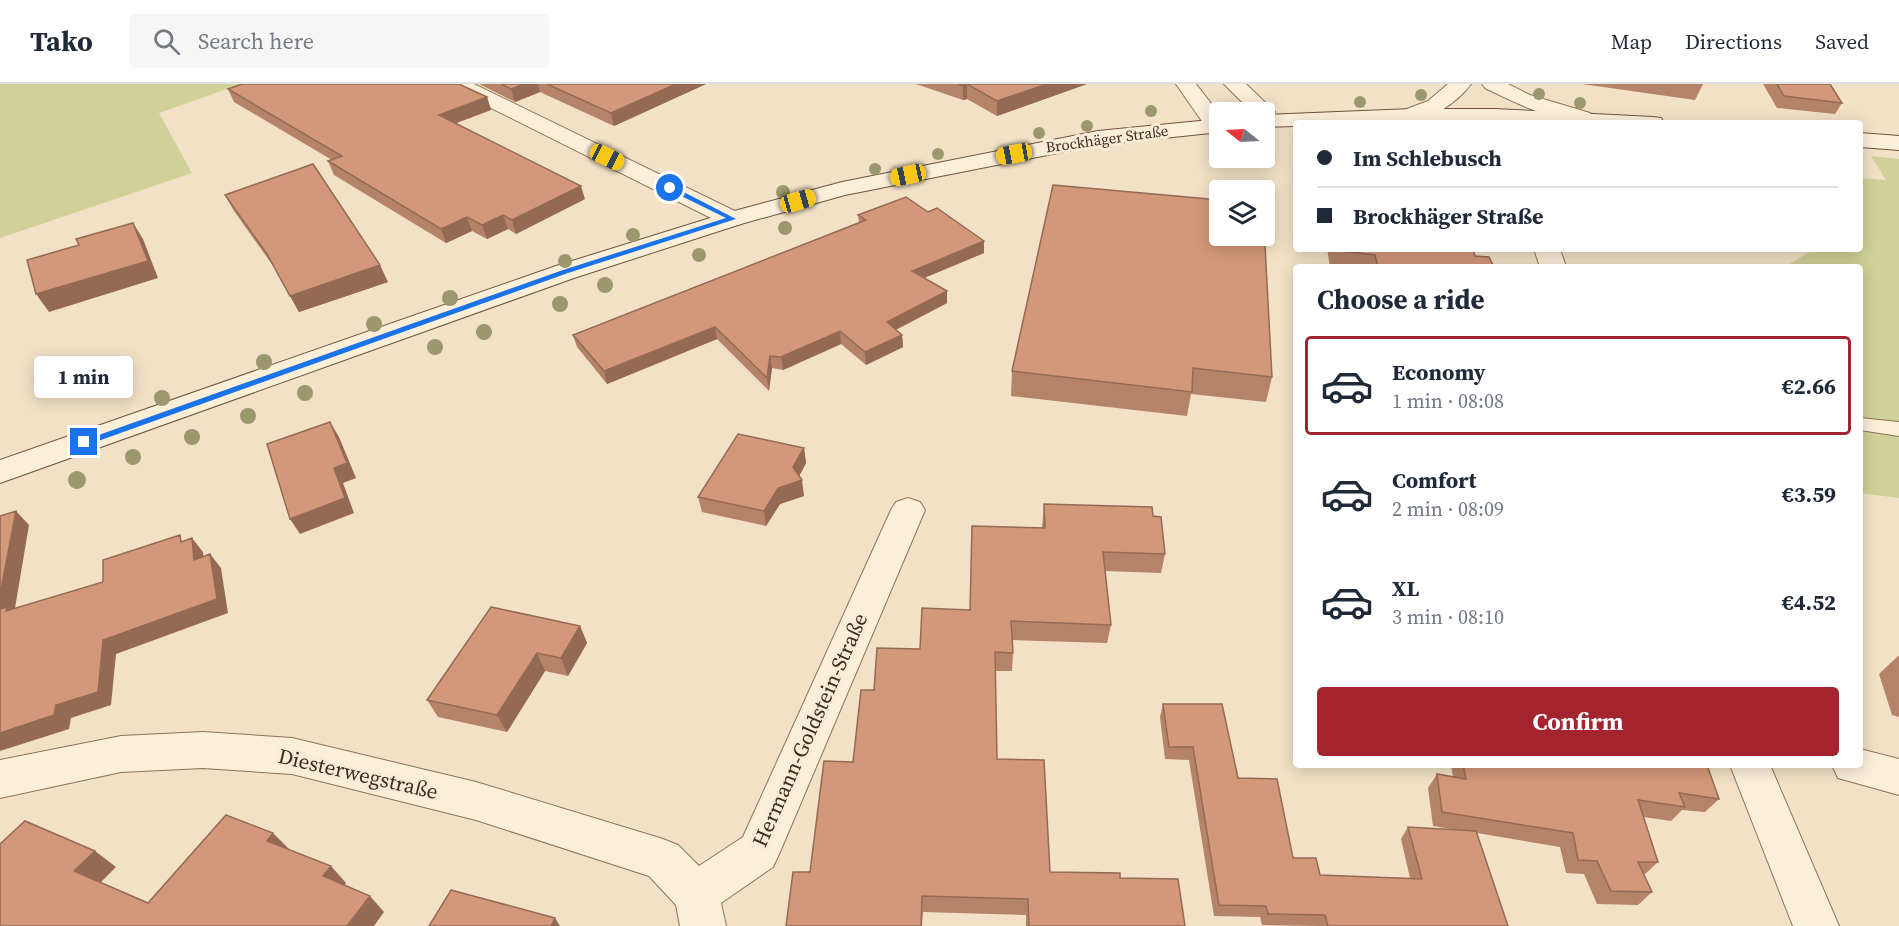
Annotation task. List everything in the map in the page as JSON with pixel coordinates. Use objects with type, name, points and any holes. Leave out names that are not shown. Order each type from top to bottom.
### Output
[{"type":"street","points":[[458,84],[732,219]]},
{"type":"street","points":[[1186,84],[1209,113]]},
{"type":"street","points":[[1234,84],[1251,102]]},
{"type":"street","points":[[1412,115],[1435,105],[1461,84]]},
{"type":"street","points":[[1492,84],[1523,99],[1582,118]]},
{"type":"street","points":[[1275,117],[1412,115],[1610,120]]},
{"type":"street","name":"Brockhäger Straße","points":[[0,472],[566,272],[732,219],[842,189],[1042,148],[1098,138],[1209,126]]},
{"type":"street","points":[[1863,140],[1899,143]]},
{"type":"street","name":"Hermann-Goldstein-Straße","points":[[699,910],[758,852],[908,510]]},
{"type":"street","name":"Diesterwegstraße","points":[[0,779],[121,754],[203,750],[292,756],[476,801],[663,860],[699,910]]},
{"type":"street","points":[[1751,768],[1816,926]]},
{"type":"street","points":[[1863,768],[1899,777]]},
{"type":"lane","points":[[1863,424],[1899,429]]},
{"type":"green space","points":[[0,84],[241,84],[159,113],[192,173],[0,238]]},
{"type":"green space","points":[[1871,156],[1899,159],[1899,498],[1863,493],[1863,264],[1790,264],[1809,252],[1863,252],[1863,178],[1886,180]]},
{"type":"building","points":[[242,84],[459,84],[487,97],[439,115],[581,186],[512,220],[503,215],[482,225],[467,217],[441,229],[328,161],[342,156],[228,89]]},
{"type":"building","points":[[501,84],[524,84],[511,89]]},
{"type":"building","points":[[547,84],[676,84],[611,113]]},
{"type":"building","points":[[967,84],[1047,84],[997,101]]},
{"type":"building","points":[[1777,84],[1830,84],[1842,103],[1784,96]]},
{"type":"building","points":[[313,164],[380,265],[290,296],[267,254],[225,195]]},
{"type":"building","points":[[1053,185],[1209,199],[1209,246],[1265,246],[1272,377],[1193,368],[1192,392],[1012,371]]},
{"type":"building","points":[[906,197],[928,212],[937,208],[984,241],[912,271],[947,291],[887,322],[902,335],[865,352],[840,331],[781,357],[770,356],[767,378],[715,327],[604,371],[573,335],[866,220],[858,215]]},
{"type":"building","points":[[133,223],[148,261],[36,294],[27,260],[79,245],[76,239]]},
{"type":"building","points":[[1352,252],[1474,252],[1475,256],[1489,257],[1492,264],[1377,264],[1375,255]]},
{"type":"building","points":[[330,422],[347,463],[334,468],[345,498],[290,519],[267,444]]},
{"type":"building","points":[[738,434],[804,448],[793,467],[802,480],[778,488],[764,511],[698,497]]},
{"type":"building","points":[[1044,504],[1152,507],[1153,516],[1161,517],[1165,554],[1103,552],[1111,625],[1011,621],[1013,653],[995,652],[997,759],[1044,760],[1050,872],[1120,873],[1120,878],[1178,879],[1185,926],[1029,926],[1028,899],[922,896],[921,926],[786,926],[793,872],[810,872],[824,761],[853,762],[861,690],[874,690],[877,648],[920,649],[922,608],[970,610],[972,526],[1045,528]]},
{"type":"building","points":[[16,511],[0,595],[0,516]]},
{"type":"building","points":[[180,535],[181,542],[192,538],[194,560],[210,554],[217,599],[103,640],[98,692],[56,705],[54,715],[0,733],[0,609],[7,607],[6,611],[103,582],[103,560]]},
{"type":"building","points":[[491,607],[580,626],[561,658],[537,653],[497,715],[427,700]]},
{"type":"building","points":[[1163,704],[1222,704],[1238,778],[1277,779],[1293,858],[1316,858],[1320,875],[1422,879],[1408,827],[1476,831],[1508,926],[1328,926],[1325,915],[1268,914],[1266,906],[1219,905],[1193,747],[1169,747]]},
{"type":"building","points":[[1464,768],[1708,768],[1719,799],[1679,793],[1685,807],[1638,800],[1658,862],[1638,862],[1652,892],[1611,891],[1597,861],[1578,860],[1573,833],[1442,812],[1437,774],[1466,779]]},
{"type":"building","points":[[226,815],[273,833],[267,841],[331,866],[323,876],[370,896],[347,926],[0,926],[0,844],[25,821],[95,851],[74,871],[148,903]]},
{"type":"building","points":[[451,890],[555,918],[551,926],[429,926]]},
{"type":"route","points":[[84,442],[566,272],[732,219],[670,188]]}]
